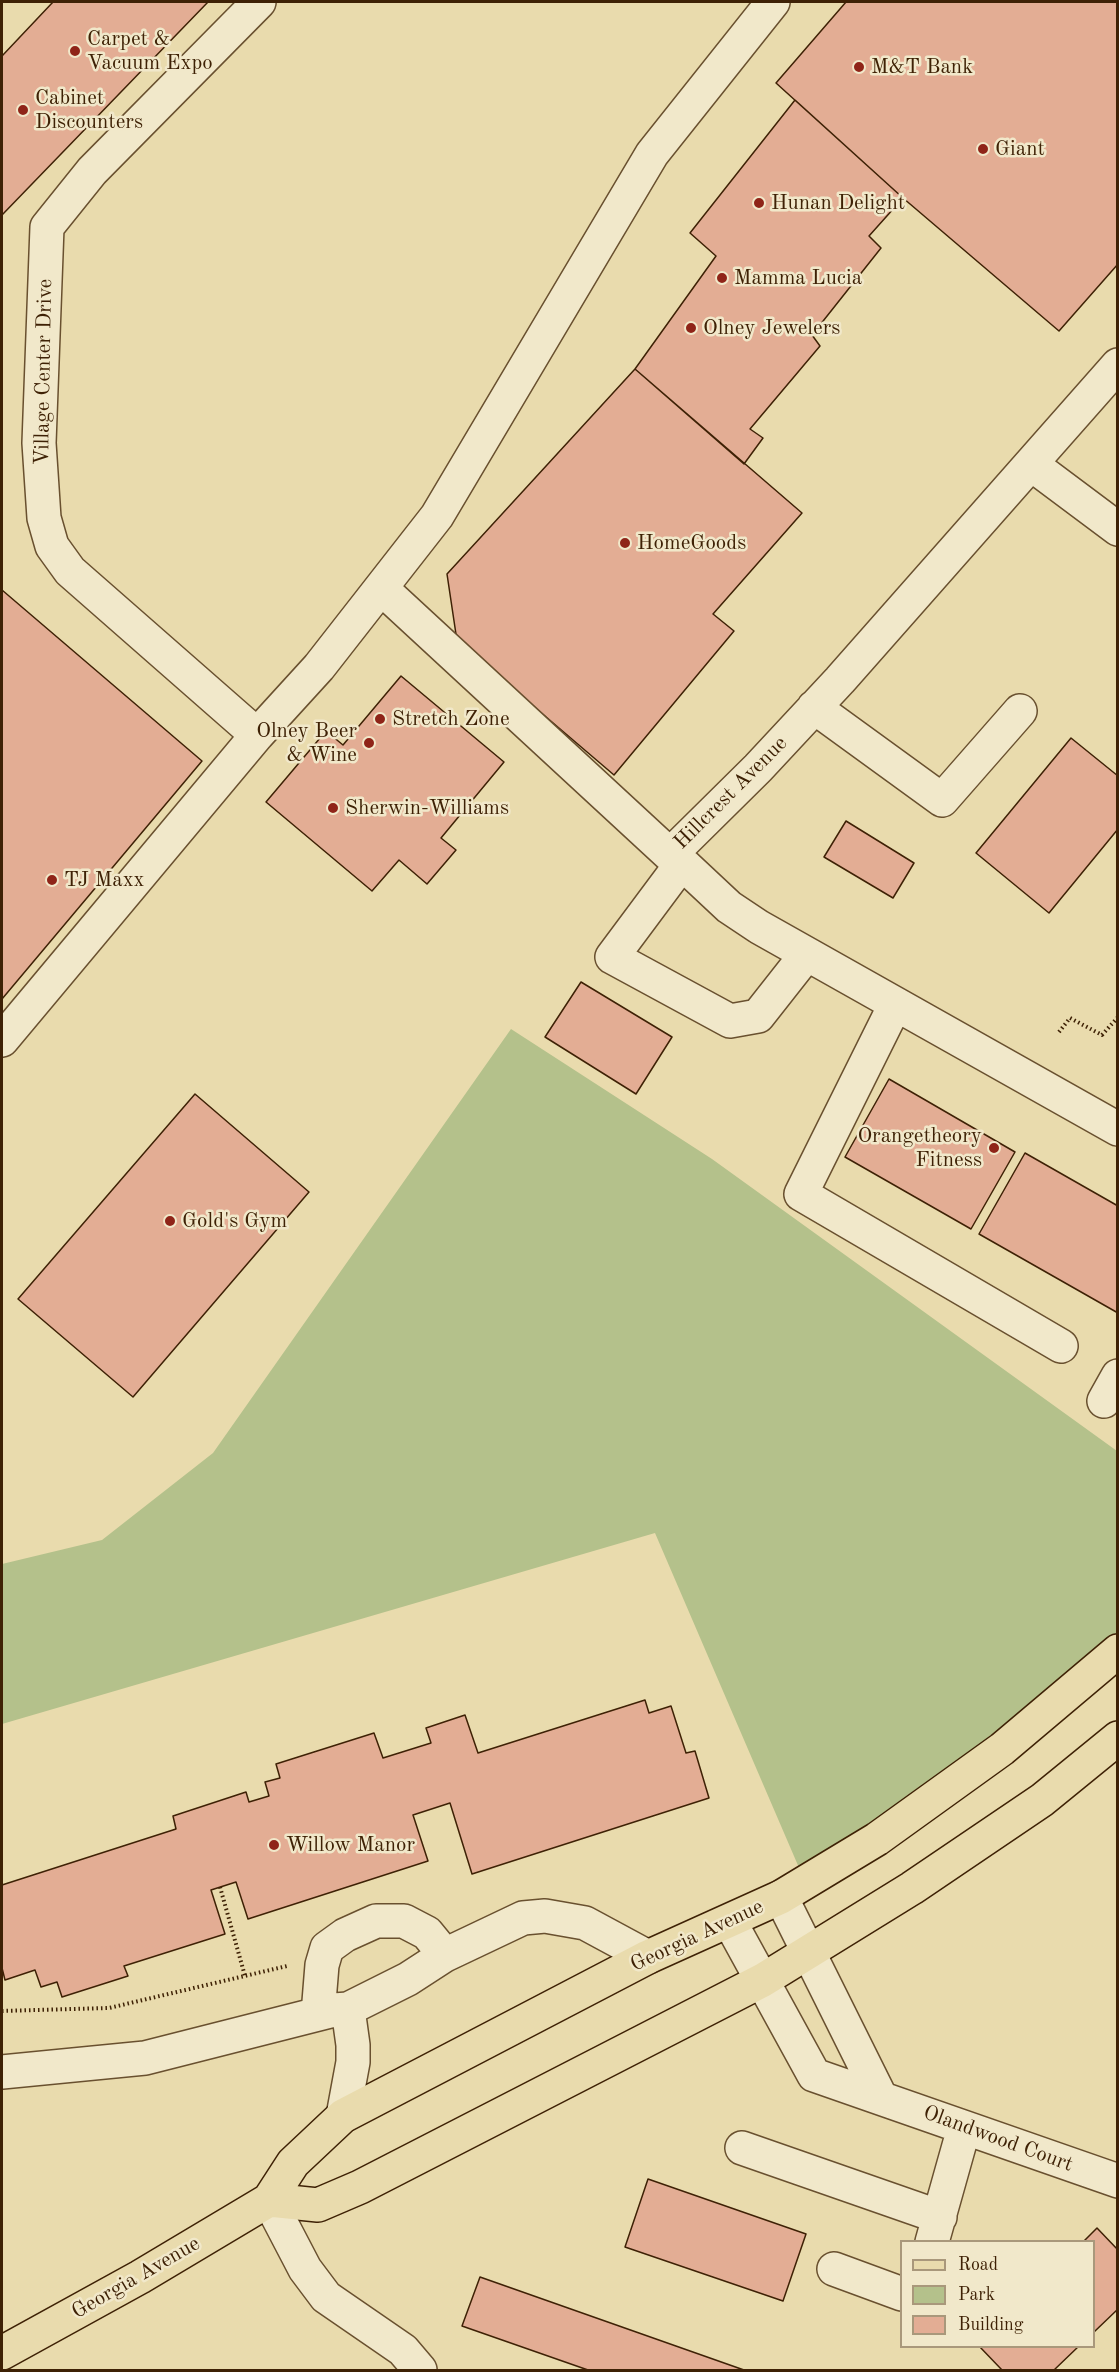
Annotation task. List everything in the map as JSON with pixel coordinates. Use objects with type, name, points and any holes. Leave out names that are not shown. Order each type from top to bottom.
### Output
[{"type":"main road","name":"Georgia Avenue","points":[[2,2353],[140,2277],[269,2200],[293,2163],[343,2116],[648,1958],[781,1897],[877,1839],[1002,1749],[1118,1651]]},
{"type":"main road","points":[[269,2200],[318,2205],[360,2187],[763,1980],[912,1888],[1042,1800],[1118,1738]]},
{"type":"street","name":"Village Center Drive","points":[[257,735],[69,571],[52,546],[44,518],[39,443],[47,227],[92,171],[259,2]]},
{"type":"street","points":[[2,1040],[257,735],[319,667],[436,516],[652,154],[773,2]]},
{"type":"street","name":"Hillcrest Avenue","points":[[1118,365],[676,859],[729,907],[806,955],[1118,1129]]},
{"type":"street","points":[[1031,464],[1115,522]]},
{"type":"street","points":[[381,588],[676,859],[612,957],[730,1021],[758,1016],[806,955]]},
{"type":"street","points":[[814,707],[942,800],[1020,711]]},
{"type":"street","points":[[895,1005],[801,1194],[1061,1346]]},
{"type":"street","points":[[781,1897],[880,2096]]},
{"type":"street","points":[[2,2072],[145,2058],[333,2011],[408,1979],[445,1955],[523,1918],[545,1916],[585,1923],[648,1958]]},
{"type":"street","points":[[343,2116],[353,2062],[353,2045],[333,2011],[322,1965],[327,1948],[345,1935],[376,1921],[404,1921],[428,1933],[445,1955]]},
{"type":"street","name":"Olandwood Court","points":[[730,1922],[814,2075],[880,2096],[964,2128],[1118,2181]]},
{"type":"street","points":[[742,2148],[936,2229],[964,2128]]},
{"type":"street","points":[[269,2200],[305,2269],[326,2297],[403,2350],[420,2370]]},
{"type":"street","points":[[834,2269],[900,2293]]},
{"type":"path","points":[[1059,1032],[1070,1018],[1102,1035],[1118,1017]]},
{"type":"path","points":[[220,1887],[245,1976]]},
{"type":"path","points":[[2,2011],[109,2008],[289,1966]]},
{"type":"green space","points":[[511,1029],[712,1159],[1117,1451],[1117,1651],[806,1884],[655,1533],[2,1724],[2,1564],[102,1540],[213,1453]]},
{"type":"building","points":[[53,2],[208,2],[2,215],[2,56]]},
{"type":"building","name":"Giant","points":[[846,2],[1118,2],[1118,264],[1059,331],[903,198],[776,83]]},
{"type":"building","points":[[795,100],[903,198],[869,236],[881,248],[812,335],[820,346],[750,429],[763,438],[744,464],[635,369],[716,256],[690,233]]},
{"type":"building","name":"HomeGoods","points":[[635,369],[802,513],[713,614],[734,631],[614,775],[457,641],[447,574]]},
{"type":"building","name":"TJ Maxx","points":[[2,590],[202,761],[2,999]]},
{"type":"building","points":[[401,676],[504,762],[441,838],[456,850],[427,884],[399,860],[372,891],[266,802],[326,731],[343,745]]},
{"type":"building","points":[[1071,738],[1118,776],[1118,829],[1049,913],[976,853]]},
{"type":"building","points":[[846,821],[914,863],[893,898],[824,857]]},
{"type":"building","points":[[581,982],[672,1037],[636,1094],[545,1037]]},
{"type":"building","points":[[889,1079],[1015,1152],[971,1229],[845,1157]]},
{"type":"building","points":[[195,1094],[309,1192],[133,1397],[18,1299]]},
{"type":"building","points":[[1025,1153],[1118,1206],[1118,1313],[979,1234]]},
{"type":"building","name":"Willow Manor","points":[[645,1700],[649,1713],[671,1706],[686,1753],[695,1751],[709,1798],[472,1874],[450,1803],[413,1815],[428,1861],[248,1919],[236,1882],[211,1890],[225,1934],[124,1966],[128,1976],[62,1997],[57,1982],[41,1987],[35,1970],[5,1980],[2,1968],[2,1885],[176,1829],[173,1816],[246,1792],[249,1802],[269,1796],[265,1782],[280,1778],[276,1764],[374,1733],[383,1758],[431,1743],[426,1728],[465,1715],[478,1753]]},
{"type":"building","points":[[648,2179],[806,2234],[783,2301],[625,2247]]},
{"type":"building","points":[[1097,2228],[1118,2250],[1118,2309],[1095,2331],[1095,2240],[1085,2240]]},
{"type":"building","points":[[480,2277],[744,2370],[588,2370],[462,2326]]},
{"type":"building","points":[[981,2348],[1077,2348],[1054,2370],[1002,2370]]},
{"type":"place","name":"Carpet & Vacuum Expo","points":[[75,51]]},
{"type":"place","name":"M&T Bank","points":[[859,67]]},
{"type":"place","name":"Cabinet Discounters","points":[[23,110]]},
{"type":"place","name":"Giant","points":[[983,149]]},
{"type":"place","name":"Hunan Delight","points":[[759,203]]},
{"type":"place","name":"Mamma Lucia","points":[[722,278]]},
{"type":"place","name":"Olney Jewelers","points":[[691,328]]},
{"type":"place","name":"HomeGoods","points":[[625,543]]},
{"type":"place","name":"Stretch Zone","points":[[380,719]]},
{"type":"place","name":"Olney Beer & Wine","points":[[369,743]]},
{"type":"place","name":"Sherwin-Williams","points":[[333,808]]},
{"type":"place","name":"TJ Maxx","points":[[52,880]]},
{"type":"place","name":"Orangetheory Fitness","points":[[994,1148]]},
{"type":"place","name":"Gold's Gym","points":[[170,1221]]},
{"type":"place","name":"Willow Manor","points":[[274,1845]]}]
